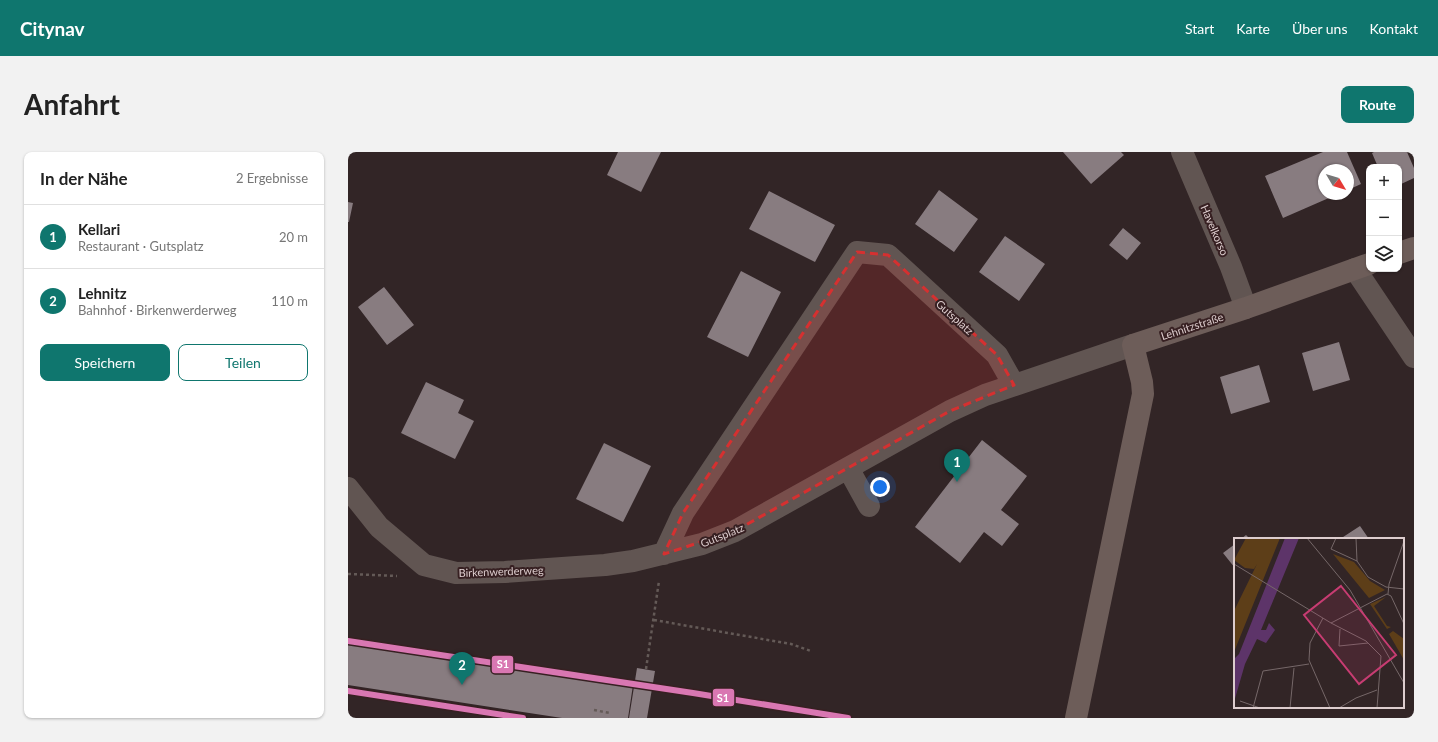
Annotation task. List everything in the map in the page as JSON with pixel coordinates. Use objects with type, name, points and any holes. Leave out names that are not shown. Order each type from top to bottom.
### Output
[{"type":"main road","points":[[1402,253],[1414,248]]},
{"type":"main road","name":"Lehnitzstraße","points":[[1133,345],[1246,308],[1362,266]]},
{"type":"main road","points":[[1076,718],[1143,394],[1142,382],[1133,345]]},
{"type":"street","name":"Havelkorso","points":[[1182,152],[1231,267],[1246,308]]},
{"type":"street","name":"Gutsplatz","points":[[857,252],[888,255],[997,355],[1014,385],[985,395],[950,411],[735,531],[702,544],[664,554],[684,513],[857,252]]},
{"type":"street","points":[[1362,266],[1414,357]]},
{"type":"street","name":"Lehnitzstraße","points":[[1014,385],[1133,345]]},
{"type":"street","points":[[848,468],[869,506]]},
{"type":"street","name":"Birkenwerderweg","points":[[348,488],[379,527],[424,565],[456,573],[505,572],[605,565],[664,554]]},
{"type":"path","points":[[646,669],[664,554]]},
{"type":"path","points":[[348,574],[398,576],[424,565]]},
{"type":"path","points":[[654,620],[791,644],[811,651]]},
{"type":"path","points":[[594,710],[610,713]]},
{"type":"highlighted area","points":[[857,252],[888,255],[997,355],[1014,385],[950,411],[735,531],[664,554],[683,513]]},
{"type":"building","points":[[618,152],[661,152],[641,192],[607,175]]},
{"type":"building","points":[[1063,152],[1121,152],[1124,155],[1091,184]]},
{"type":"building","points":[[1323,152],[1347,152],[1352,164],[1318,164],[1318,200],[1324,200],[1283,218],[1265,176]]},
{"type":"building","points":[[1407,152],[1414,168],[1414,178],[1402,184],[1402,164],[1377,164],[1372,153]]},
{"type":"building","points":[[1354,168],[1361,184],[1354,187]]},
{"type":"building","points":[[939,190],[978,219],[954,252],[915,224]]},
{"type":"building","points":[[769,191],[835,225],[815,262],[749,229]]},
{"type":"building","points":[[348,202],[353,203],[349,222],[348,222]]},
{"type":"building","points":[[1123,228],[1141,243],[1127,260],[1109,245]]},
{"type":"building","points":[[1005,236],[1045,264],[1019,301],[979,272]]},
{"type":"building","points":[[741,271],[781,292],[748,357],[707,337]]},
{"type":"building","points":[[384,287],[414,325],[387,345],[358,307]]},
{"type":"building","points":[[1339,342],[1350,380],[1313,391],[1302,353]]},
{"type":"building","points":[[1259,365],[1270,402],[1231,414],[1220,377]]},
{"type":"building","points":[[426,382],[464,400],[458,413],[474,421],[455,459],[401,433]]},
{"type":"building","points":[[982,440],[1027,476],[1001,510],[1019,524],[1002,546],[984,532],[960,563],[915,527]]},
{"type":"building","points":[[604,443],[651,466],[623,522],[576,499]]},
{"type":"building","points":[[1360,526],[1368,538],[1342,538]]},
{"type":"building","points":[[1246,535],[1249,538],[1242,538]]},
{"type":"building","points":[[1234,545],[1234,567],[1223,553]]},
{"type":"building","points":[[348,641],[633,685],[628,718],[562,718],[348,685]]},
{"type":"building","points":[[637,668],[655,671],[647,718],[629,718]]},
{"type":"transit line","name":"S1","points":[[348,641],[848,718]]},
{"type":"transit line","name":"S1","points":[[348,691],[523,718]]},
{"type":"place","name":"Kellari","points":[[957,482]]},
{"type":"place","name":"Lehnitz","points":[[462,685]]}]
